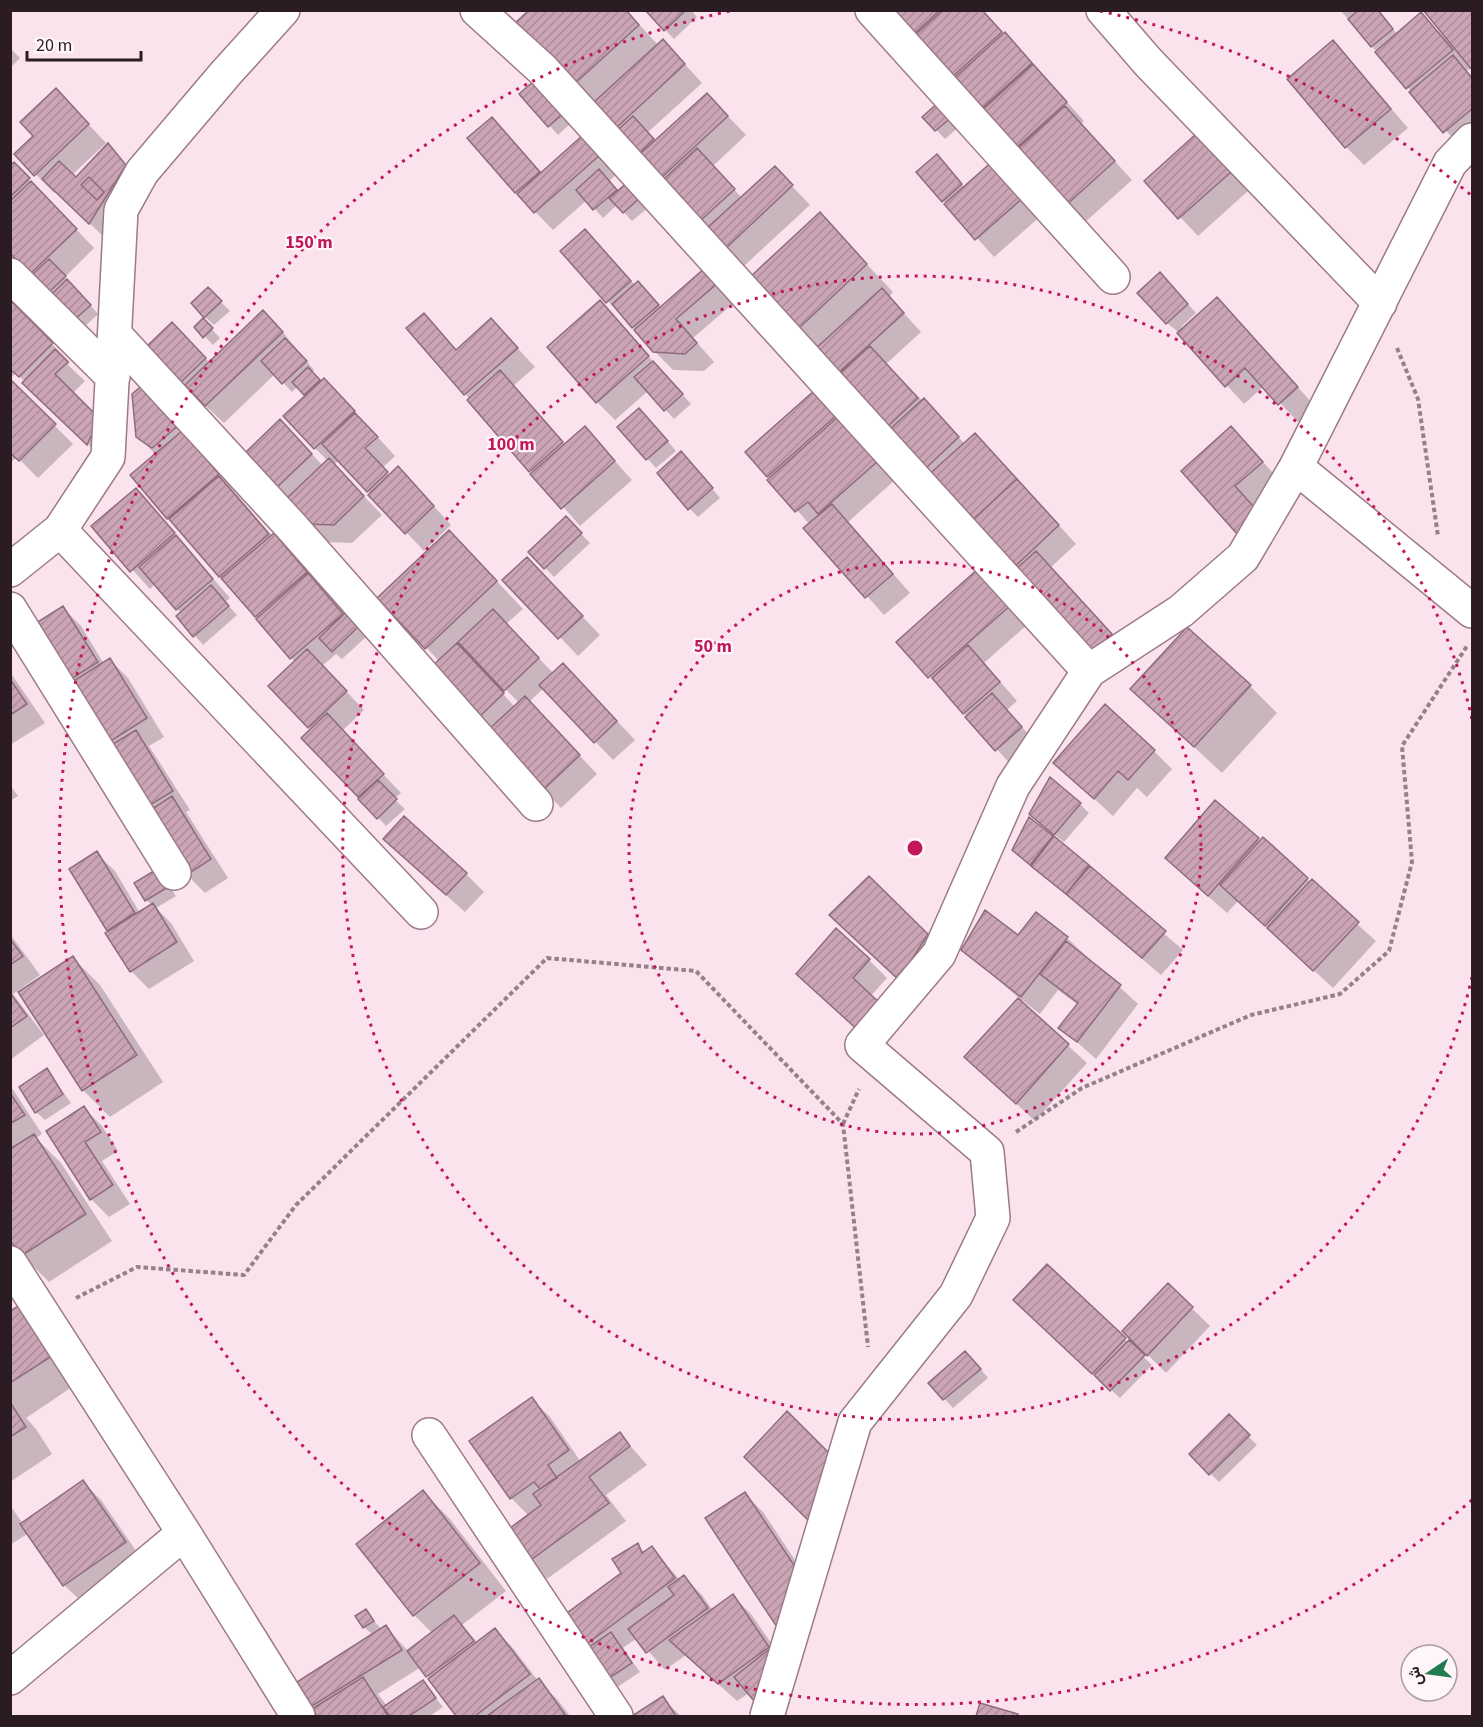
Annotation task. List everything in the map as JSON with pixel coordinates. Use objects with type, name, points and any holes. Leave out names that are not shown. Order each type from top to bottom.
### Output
[{"type":"street","points":[[10,570],[60,530],[108,457],[121,210],[141,172],[283,10]]},
{"type":"street","points":[[477,10],[551,78],[1089,671]]},
{"type":"street","points":[[872,10],[1113,277]]},
{"type":"street","points":[[1103,10],[1148,62],[1380,303]]},
{"type":"street","points":[[767,1716],[855,1422],[956,1295],[993,1218],[987,1152],[862,1045],[939,954],[1013,786],[1089,671],[1181,611],[1243,557],[1296,467],[1450,163],[1473,140]]},
{"type":"street","points":[[10,275],[113,377]]},
{"type":"street","points":[[116,336],[291,526],[537,804]]},
{"type":"street","points":[[1296,467],[1473,611]]},
{"type":"street","points":[[60,530],[421,912]]},
{"type":"street","points":[[10,609],[174,873]]},
{"type":"street","points":[[10,1263],[184,1533],[298,1716]]},
{"type":"street","points":[[429,1435],[616,1716]]},
{"type":"street","points":[[10,1678],[184,1533]]},
{"type":"path","points":[[1380,303],[1418,399],[1446,590]]},
{"type":"path","points":[[987,1152],[1082,1088],[1251,1015],[1340,994],[1389,951],[1412,862],[1402,746],[1473,638]]},
{"type":"path","points":[[43,1314],[137,1268],[244,1275],[296,1204],[547,958],[696,971],[843,1124],[874,1399]]},
{"type":"building","points":[[529,10],[626,10],[639,25],[571,87],[513,25]]},
{"type":"building","points":[[645,10],[686,10],[664,31]]},
{"type":"building","points":[[892,10],[940,10],[914,34]]},
{"type":"building","points":[[943,10],[982,10],[1002,32],[951,78],[914,36]]},
{"type":"building","points":[[1359,10],[1378,10],[1393,29],[1371,47],[1348,19]]},
{"type":"building","points":[[1423,10],[1472,10],[1472,70]]},
{"type":"building","points":[[1421,12],[1453,50],[1406,89],[1375,52]]},
{"type":"building","points":[[1005,32],[1032,63],[980,110],[953,79]]},
{"type":"building","points":[[663,39],[685,64],[616,128],[593,103]]},
{"type":"building","points":[[1333,40],[1391,109],[1345,148],[1287,79]]},
{"type":"building","points":[[1453,55],[1472,78],[1472,109],[1443,133],[1409,92]]},
{"type":"building","points":[[1033,64],[1067,102],[1013,151],[979,113]]},
{"type":"building","points":[[536,79],[565,112],[548,127],[519,94]]},
{"type":"building","points":[[56,88],[89,124],[34,176],[14,154],[33,136],[20,122]]},
{"type":"building","points":[[707,93],[728,116],[661,178],[640,154]]},
{"type":"building","points":[[939,102],[952,117],[935,131],[922,117]]},
{"type":"building","points":[[1065,106],[1115,161],[1064,207],[1014,152]]},
{"type":"building","points":[[633,116],[654,139],[640,152],[619,129]]},
{"type":"building","points":[[492,117],[540,172],[515,193],[467,138]]},
{"type":"building","points":[[1196,134],[1231,172],[1178,219],[1144,181]]},
{"type":"building","points":[[583,135],[600,155],[534,213],[517,194]]},
{"type":"building","points":[[108,143],[126,165],[89,224],[42,179],[59,161],[76,177]],"holes":[[[89,177],[104,192],[97,200],[81,185]]]},
{"type":"building","points":[[697,148],[735,189],[700,221],[663,180]]},
{"type":"building","points":[[937,154],[962,184],[942,202],[916,172]]},
{"type":"building","points":[[994,160],[1025,196],[975,240],[944,204]]},
{"type":"building","points":[[14,162],[30,178],[10,197],[10,166]]},
{"type":"building","points":[[775,166],[793,185],[725,249],[707,228]]},
{"type":"building","points":[[599,169],[617,190],[593,210],[576,190]]},
{"type":"building","points":[[89,177],[104,192],[97,200],[81,185]]},
{"type":"building","points":[[31,181],[77,229],[30,274],[10,253],[10,201]]},
{"type":"building","points":[[628,182],[641,197],[623,213],[609,198]]},
{"type":"building","points":[[820,212],[867,264],[798,329],[750,277]]},
{"type":"building","points":[[585,229],[631,281],[606,303],[560,251]]},
{"type":"building","points":[[49,259],[66,276],[48,293],[31,276]]},
{"type":"building","points":[[706,267],[719,282],[676,319],[697,343],[685,354],[653,352],[634,330]]},
{"type":"building","points":[[1160,272],[1188,304],[1166,324],[1137,293]]},
{"type":"building","points":[[67,279],[91,305],[74,320],[51,295]]},
{"type":"building","points":[[638,281],[659,305],[632,328],[612,304]]},
{"type":"building","points":[[208,287],[222,301],[204,318],[191,303]]},
{"type":"building","points":[[882,288],[904,313],[837,374],[814,350]]},
{"type":"building","points":[[1217,297],[1298,387],[1278,405],[1245,368],[1225,387],[1177,333]]},
{"type":"building","points":[[10,300],[53,343],[19,377],[10,369]]},
{"type":"building","points":[[600,300],[649,356],[596,403],[547,347]]},
{"type":"building","points":[[263,310],[283,332],[205,406],[185,385]]},
{"type":"building","points":[[424,313],[456,350],[491,318],[518,348],[464,395],[406,328]]},
{"type":"building","points":[[203,318],[213,328],[203,338],[194,327]]},
{"type":"building","points":[[172,322],[206,358],[179,384],[145,348]]},
{"type":"building","points":[[285,338],[307,361],[282,384],[261,361]]},
{"type":"building","points":[[870,346],[918,398],[886,428],[838,375]]},
{"type":"building","points":[[55,349],[68,362],[55,374],[99,418],[87,445],[22,383]]},
{"type":"building","points":[[653,361],[683,394],[664,411],[634,377]]},
{"type":"building","points":[[308,367],[320,380],[304,395],[292,382]]},
{"type":"building","points":[[500,370],[563,442],[529,472],[467,400]]},
{"type":"building","points":[[324,378],[355,411],[314,449],[283,416]]},
{"type":"building","points":[[10,379],[56,424],[19,461],[10,453]]},
{"type":"building","points":[[145,383],[180,424],[152,448],[136,437],[132,394]]},
{"type":"building","points":[[815,390],[837,415],[767,477],[745,452]]},
{"type":"building","points":[[924,398],[959,437],[925,469],[889,430]]},
{"type":"building","points":[[639,408],[668,441],[646,460],[617,427]]},
{"type":"building","points":[[355,413],[378,437],[365,448],[388,472],[367,492],[322,444]]},
{"type":"building","points":[[839,416],[878,461],[818,514],[808,502],[795,512],[767,480]]},
{"type":"building","points":[[280,419],[312,454],[275,489],[243,455]]},
{"type":"building","points":[[585,426],[615,461],[561,509],[530,474]]},
{"type":"building","points":[[1231,426],[1263,462],[1235,486],[1255,508],[1238,535],[1181,471]]},
{"type":"building","points":[[182,431],[219,474],[167,519],[130,475]]},
{"type":"building","points":[[975,433],[1017,479],[967,525],[924,479]]},
{"type":"building","points":[[681,451],[713,488],[688,510],[657,473]]},
{"type":"building","points":[[329,458],[364,496],[334,525],[306,524],[284,501]]},
{"type":"building","points":[[398,466],[434,506],[405,534],[368,495]]},
{"type":"building","points":[[219,476],[269,534],[219,577],[169,519]]},
{"type":"building","points":[[1017,479],[1059,525],[1009,572],[967,525]]},
{"type":"building","points":[[136,488],[175,533],[130,572],[91,526]]},
{"type":"building","points":[[832,504],[893,574],[865,598],[803,528]]},
{"type":"building","points":[[566,516],[582,533],[544,569],[528,552]]},
{"type":"building","points":[[449,530],[497,581],[425,649],[377,598]]},
{"type":"building","points":[[274,533],[307,572],[255,617],[221,578]]},
{"type":"building","points":[[176,535],[213,579],[176,610],[139,567]]},
{"type":"building","points":[[1036,551],[1112,634],[1090,655],[1013,572]]},
{"type":"building","points":[[527,557],[583,616],[558,639],[502,580]]},
{"type":"building","points":[[979,568],[1011,605],[928,678],[896,642]]},
{"type":"building","points":[[308,573],[343,614],[290,659],[256,619]]},
{"type":"building","points":[[211,585],[229,606],[193,637],[176,616]]},
{"type":"building","points":[[63,606],[98,662],[68,681],[33,625]]},
{"type":"building","points":[[493,609],[539,658],[504,691],[458,642]]},
{"type":"building","points":[[345,613],[358,627],[332,652],[319,638]]},
{"type":"building","points":[[1187,627],[1251,685],[1194,747],[1130,689]]},
{"type":"building","points":[[457,643],[504,693],[476,720],[429,669]]},
{"type":"building","points":[[968,645],[1000,682],[963,714],[932,678]]},
{"type":"building","points":[[307,649],[347,691],[308,728],[268,686]]},
{"type":"building","points":[[110,658],[147,718],[106,744],[69,684]]},
{"type":"building","points":[[563,663],[617,721],[594,743],[539,685]]},
{"type":"building","points":[[10,679],[27,704],[10,715]]},
{"type":"building","points":[[992,693],[1022,727],[995,751],[965,717]]},
{"type":"building","points":[[525,696],[580,755],[542,791],[486,732]]},
{"type":"building","points":[[1105,704],[1155,750],[1128,780],[1118,771],[1094,799],[1053,763]]},
{"type":"building","points":[[327,713],[384,774],[358,797],[301,738]]},
{"type":"building","points":[[136,730],[173,791],[145,808],[108,747]]},
{"type":"building","points":[[1050,777],[1081,803],[1054,835],[1029,814]]},
{"type":"building","points":[[378,780],[397,799],[377,819],[358,799]]},
{"type":"building","points":[[172,796],[211,859],[185,876],[146,813]]},
{"type":"building","points":[[1215,800],[1259,838],[1208,896],[1165,858]]},
{"type":"building","points":[[404,816],[467,873],[446,895],[383,839]]},
{"type":"building","points":[[1029,817],[1053,836],[1030,865],[1012,850]]},
{"type":"building","points":[[1054,836],[1089,865],[1066,894],[1031,866]]},
{"type":"building","points":[[1263,837],[1308,878],[1265,926],[1220,885]]},
{"type":"building","points":[[97,851],[135,913],[107,931],[69,869]]},
{"type":"building","points":[[1090,866],[1166,931],[1142,958],[1066,894]]},
{"type":"building","points":[[157,869],[168,887],[145,901],[134,883]]},
{"type":"building","points":[[869,876],[928,934],[899,980],[829,915]]},
{"type":"building","points":[[1312,879],[1359,922],[1313,971],[1267,928]]},
{"type":"building","points":[[153,903],[177,942],[130,972],[105,933]]},
{"type":"building","points":[[985,910],[1018,935],[1036,912],[1068,937],[1021,997],[961,950]]},
{"type":"building","points":[[836,928],[870,959],[853,978],[883,1006],[860,1032],[796,974]]},
{"type":"building","points":[[10,939],[23,956],[10,965]]},
{"type":"building","points":[[1066,941],[1121,985],[1077,1042],[1058,1028],[1078,1003],[1040,974]]},
{"type":"building","points":[[73,956],[137,1055],[82,1091],[18,992]]},
{"type":"building","points":[[10,993],[27,1016],[10,1028]]},
{"type":"building","points":[[1018,998],[1069,1044],[1016,1104],[964,1057]]},
{"type":"building","points":[[47,1068],[63,1094],[35,1113],[19,1087]]},
{"type":"building","points":[[10,1093],[25,1115],[10,1124]]},
{"type":"building","points":[[84,1106],[101,1132],[85,1142],[113,1185],[90,1200],[46,1131]]},
{"type":"building","points":[[34,1134],[86,1214],[21,1256],[10,1240],[10,1149]]},
{"type":"building","points":[[1047,1264],[1126,1338],[1092,1374],[1013,1300]]},
{"type":"building","points":[[1168,1283],[1193,1307],[1147,1356],[1122,1331]]},
{"type":"building","points":[[20,1305],[52,1356],[10,1383],[10,1311]]},
{"type":"building","points":[[1129,1340],[1145,1355],[1110,1391],[1094,1375]]},
{"type":"building","points":[[965,1351],[981,1369],[943,1400],[928,1383]]},
{"type":"building","points":[[532,1397],[569,1450],[548,1465],[557,1478],[540,1489],[534,1482],[510,1499],[469,1441]]},
{"type":"building","points":[[10,1402],[26,1427],[10,1437]]},
{"type":"building","points":[[787,1411],[836,1460],[813,1525],[744,1457]]},
{"type":"building","points":[[1229,1414],[1250,1435],[1209,1475],[1189,1454]]},
{"type":"building","points":[[620,1432],[630,1446],[589,1477],[609,1503],[528,1562],[506,1531],[541,1505],[533,1494]]},
{"type":"building","points":[[83,1480],[126,1542],[63,1586],[20,1524]]},
{"type":"building","points":[[423,1490],[480,1563],[413,1616],[356,1544]]},
{"type":"building","points":[[745,1492],[800,1574],[777,1627],[705,1518]]},
{"type":"building","points":[[638,1543],[642,1553],[652,1546],[675,1578],[584,1646],[563,1616],[621,1573],[612,1559]]},
{"type":"building","points":[[684,1575],[708,1608],[646,1653],[628,1629],[674,1595],[668,1587]]},
{"type":"building","points":[[733,1594],[769,1647],[718,1684],[669,1640]]},
{"type":"building","points":[[366,1609],[374,1621],[363,1628],[355,1616]]},
{"type":"building","points":[[454,1615],[474,1641],[426,1677],[407,1651]]},
{"type":"building","points":[[386,1625],[402,1650],[312,1706],[297,1682]]},
{"type":"building","points":[[495,1628],[530,1674],[475,1716],[456,1716],[428,1679]]},
{"type":"building","points":[[611,1632],[632,1663],[606,1680],[585,1650]]},
{"type":"building","points":[[782,1639],[760,1708],[734,1677]]},
{"type":"building","points":[[363,1677],[388,1716],[317,1716],[312,1709]]},
{"type":"building","points":[[539,1678],[566,1716],[487,1716]]},
{"type":"building","points":[[423,1680],[436,1698],[409,1716],[390,1716],[383,1707]]},
{"type":"building","points":[[663,1696],[676,1716],[632,1716]]},
{"type":"building","points":[[980,1703],[1018,1714],[1016,1716],[976,1716]]}]
